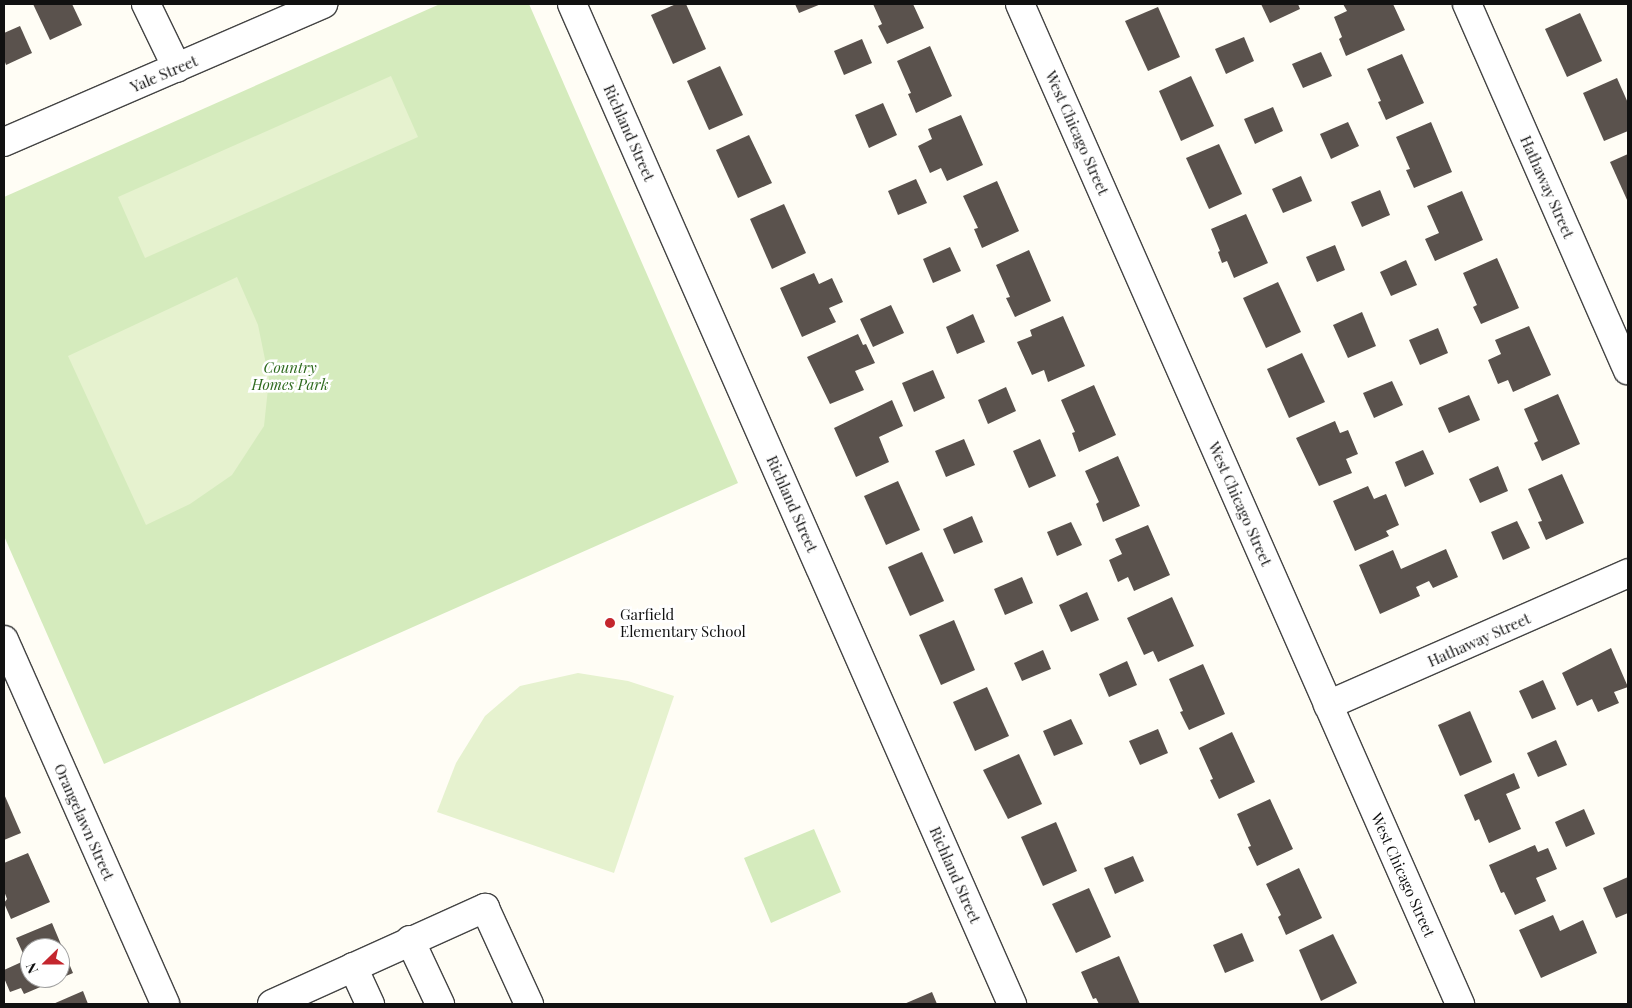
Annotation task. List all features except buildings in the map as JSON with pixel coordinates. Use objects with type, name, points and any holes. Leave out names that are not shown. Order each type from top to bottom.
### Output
[{"type":"street","points":[[146,4],[177,68]]},
{"type":"street","name":"Yale Street","points":[[4,142],[323,4]]},
{"type":"street","name":"Richland Street","points":[[572,4],[1012,1004]]},
{"type":"street","name":"West Chicago Street","points":[[1020,4],[1460,1004]]},
{"type":"street","name":"Hathaway Street","points":[[1467,4],[1628,370]]},
{"type":"street","name":"Hathaway Street","points":[[1328,706],[1628,573]]},
{"type":"street","name":"Orangelawn Street","points":[[4,640],[165,1004]]},
{"type":"street","points":[[287,1001],[410,940],[485,908],[529,1004]]},
{"type":"street","points":[[410,940],[440,1004]]},
{"type":"street","points":[[353,967],[370,1004]]},
{"type":"green space","name":"Country Homes Park","points":[[440,4],[529,4],[738,483],[104,764],[4,536],[4,197]]},
{"type":"green space","points":[[391,76],[418,137],[145,258],[118,197]]},
{"type":"green space","points":[[237,277],[258,325],[269,379],[264,426],[232,475],[190,504],[146,525],[68,356]]},
{"type":"green space","points":[[578,673],[628,681],[674,696],[614,873],[437,812],[456,763],[485,716],[520,686]]},
{"type":"green space","points":[[814,829],[841,892],[771,923],[744,858]]},
{"type":"place","name":"Garfield Elementary School","points":[[610,623]]}]
